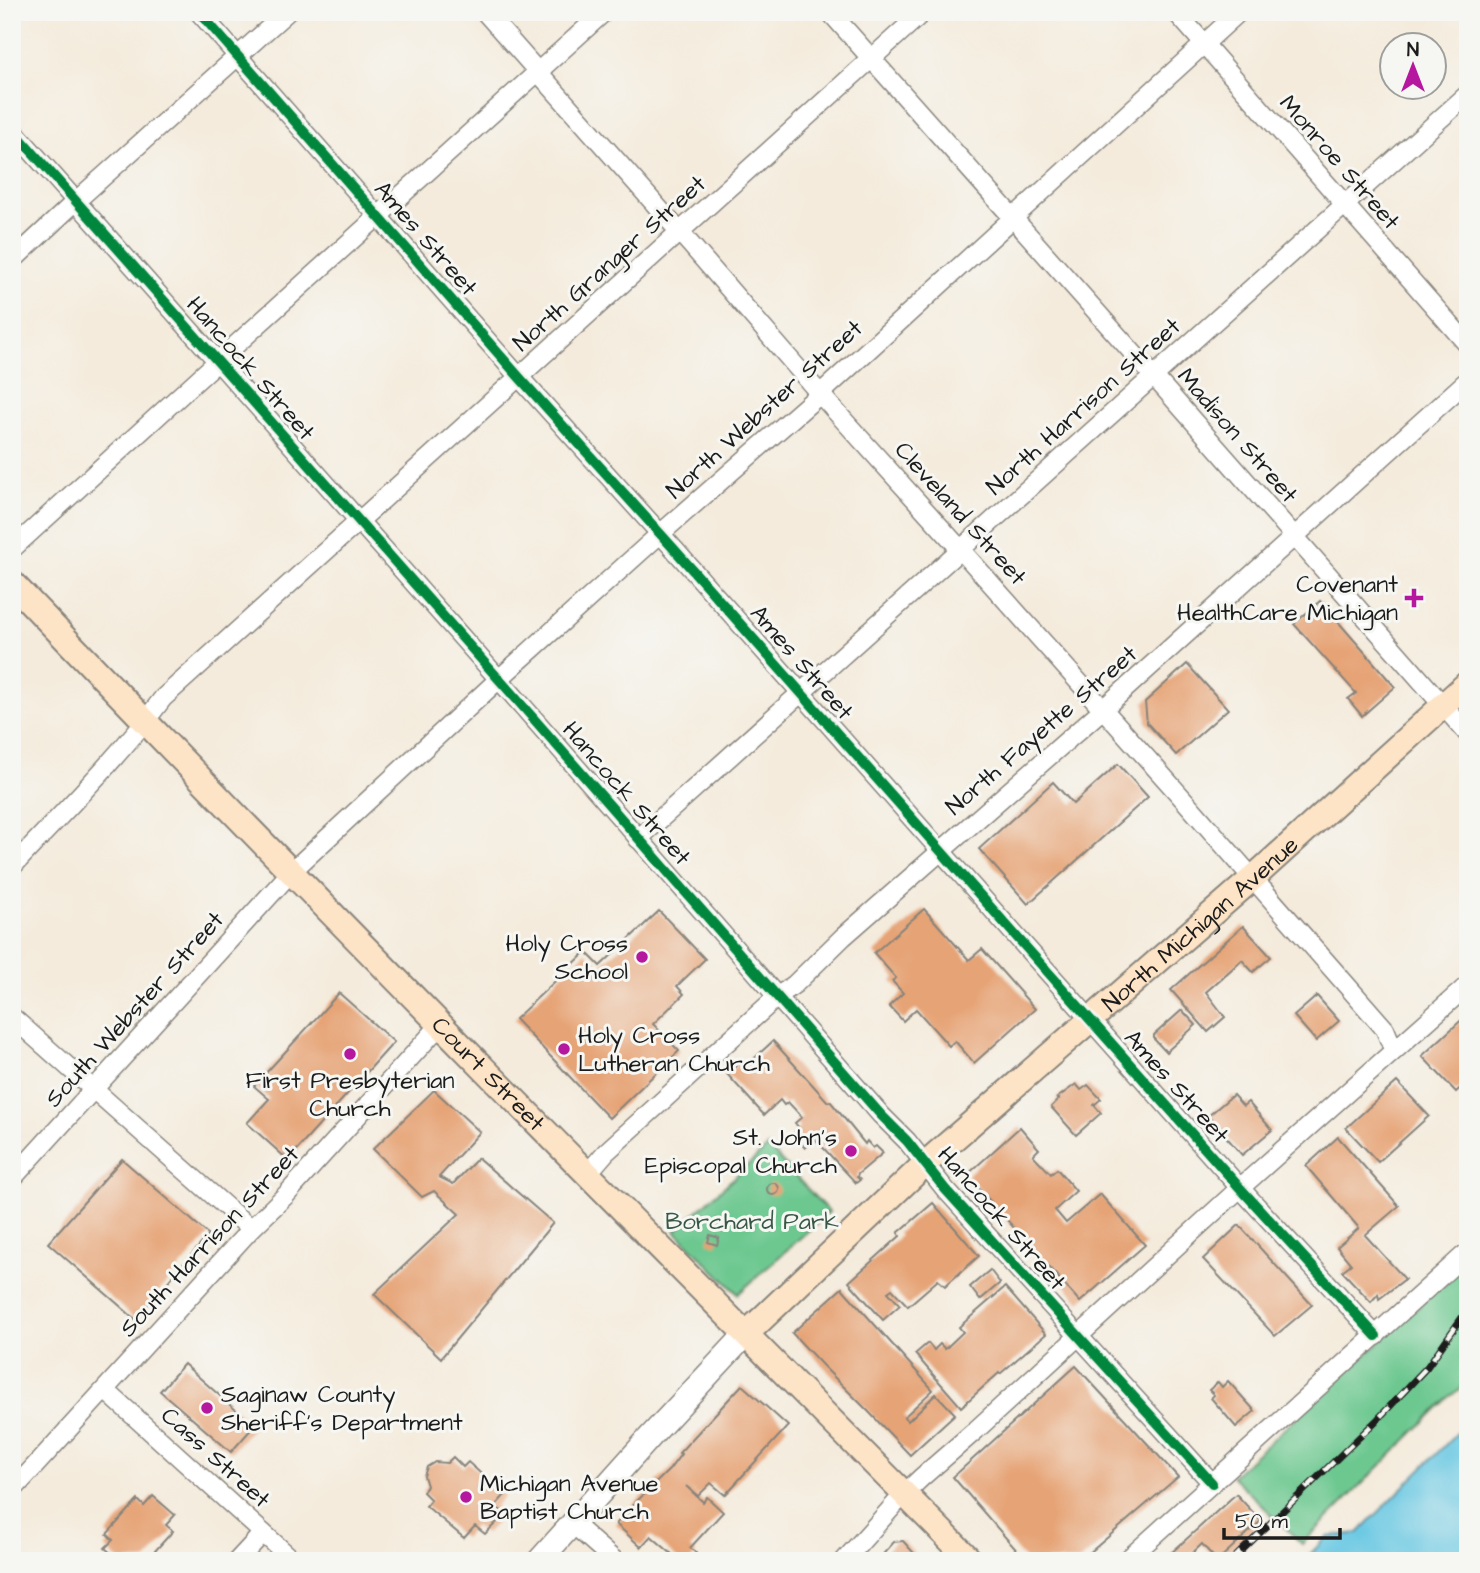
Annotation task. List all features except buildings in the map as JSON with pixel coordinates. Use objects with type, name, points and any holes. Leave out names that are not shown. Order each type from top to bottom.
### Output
[{"type":"main road","name":"Court Street","points":[[12,583],[587,1174],[971,1561]]},
{"type":"main road","name":"North Michigan Avenue","points":[[746,1334],[926,1163],[1253,877],[1468,683]]},
{"type":"street","name":"Ames Street","points":[[199,12],[519,377],[1240,1188],[1376,1336]]},
{"type":"street","points":[[12,261],[287,12]]},
{"type":"street","name":"Cleveland Street","points":[[485,12],[820,394],[1253,877],[1385,1029],[1394,1051]]},
{"type":"street","points":[[12,549],[604,12]]},
{"type":"street","name":"Madison Street","points":[[830,12],[1468,734]]},
{"type":"street","name":"North Granger Street","points":[[12,867],[145,722],[163,698],[923,12]]},
{"type":"street","name":"Monroe Street","points":[[1176,12],[1468,345]]},
{"type":"street","name":"North Webster Street","points":[[292,871],[499,679],[820,394],[1239,12]]},
{"type":"street","name":"North Harrison Street","points":[[638,839],[1468,94]]},
{"type":"street","name":"Hancock Street","points":[[12,129],[926,1163],[946,1189],[1212,1483]]},
{"type":"street","name":"North Fayette Street","points":[[587,1174],[606,1152],[843,937],[1103,709],[1468,380]]},
{"type":"street","name":"South Webster Street","points":[[12,1179],[292,871]]},
{"type":"street","points":[[844,1561],[904,1494],[1468,985]]},
{"type":"street","points":[[12,1017],[251,1229]]},
{"type":"street","name":"South Harrison Street","points":[[12,1491],[441,1024]]},
{"type":"street","points":[[1126,1561],[1463,1256]]},
{"type":"street","points":[[539,1561],[650,1436],[746,1334]]},
{"type":"street","name":"Cass Street","points":[[105,1390],[294,1561]]},
{"type":"street","points":[[573,1524],[615,1561]]},
{"type":"street","points":[[237,1561],[262,1533]]},
{"type":"green space","name":"Borchard Park","points":[[768,1147],[829,1212],[738,1294],[675,1231]]},
{"type":"green space","points":[[1468,1262],[1468,1381],[1302,1544],[1232,1476]]},
{"type":"water","points":[[1468,1422],[1468,1561],[1303,1561],[1327,1537],[1358,1533]]},
{"type":"railway","points":[[1231,1561],[1378,1419],[1427,1367],[1468,1309]]},
{"type":"cycle path","points":[[199,12],[1023,944],[1376,1336]]},
{"type":"cycle path","points":[[12,129],[881,1115],[907,1141],[945,1189],[1212,1483]]},
{"type":"place","name":"Covenant HealthCare Michigan","points":[[1414,598]]},
{"type":"place","name":"Holy Cross School","points":[[642,957]]},
{"type":"place","name":"Holy Cross Lutheran Church","points":[[564,1049]]},
{"type":"place","name":"First Presbyterian Church","points":[[350,1054]]},
{"type":"place","name":"St. John's Episcopal Church","points":[[851,1151]]},
{"type":"place","name":"Saginaw County Sheriff's Department","points":[[207,1408]]},
{"type":"place","name":"Michigan Avenue Baptist Church","points":[[466,1497]]}]
